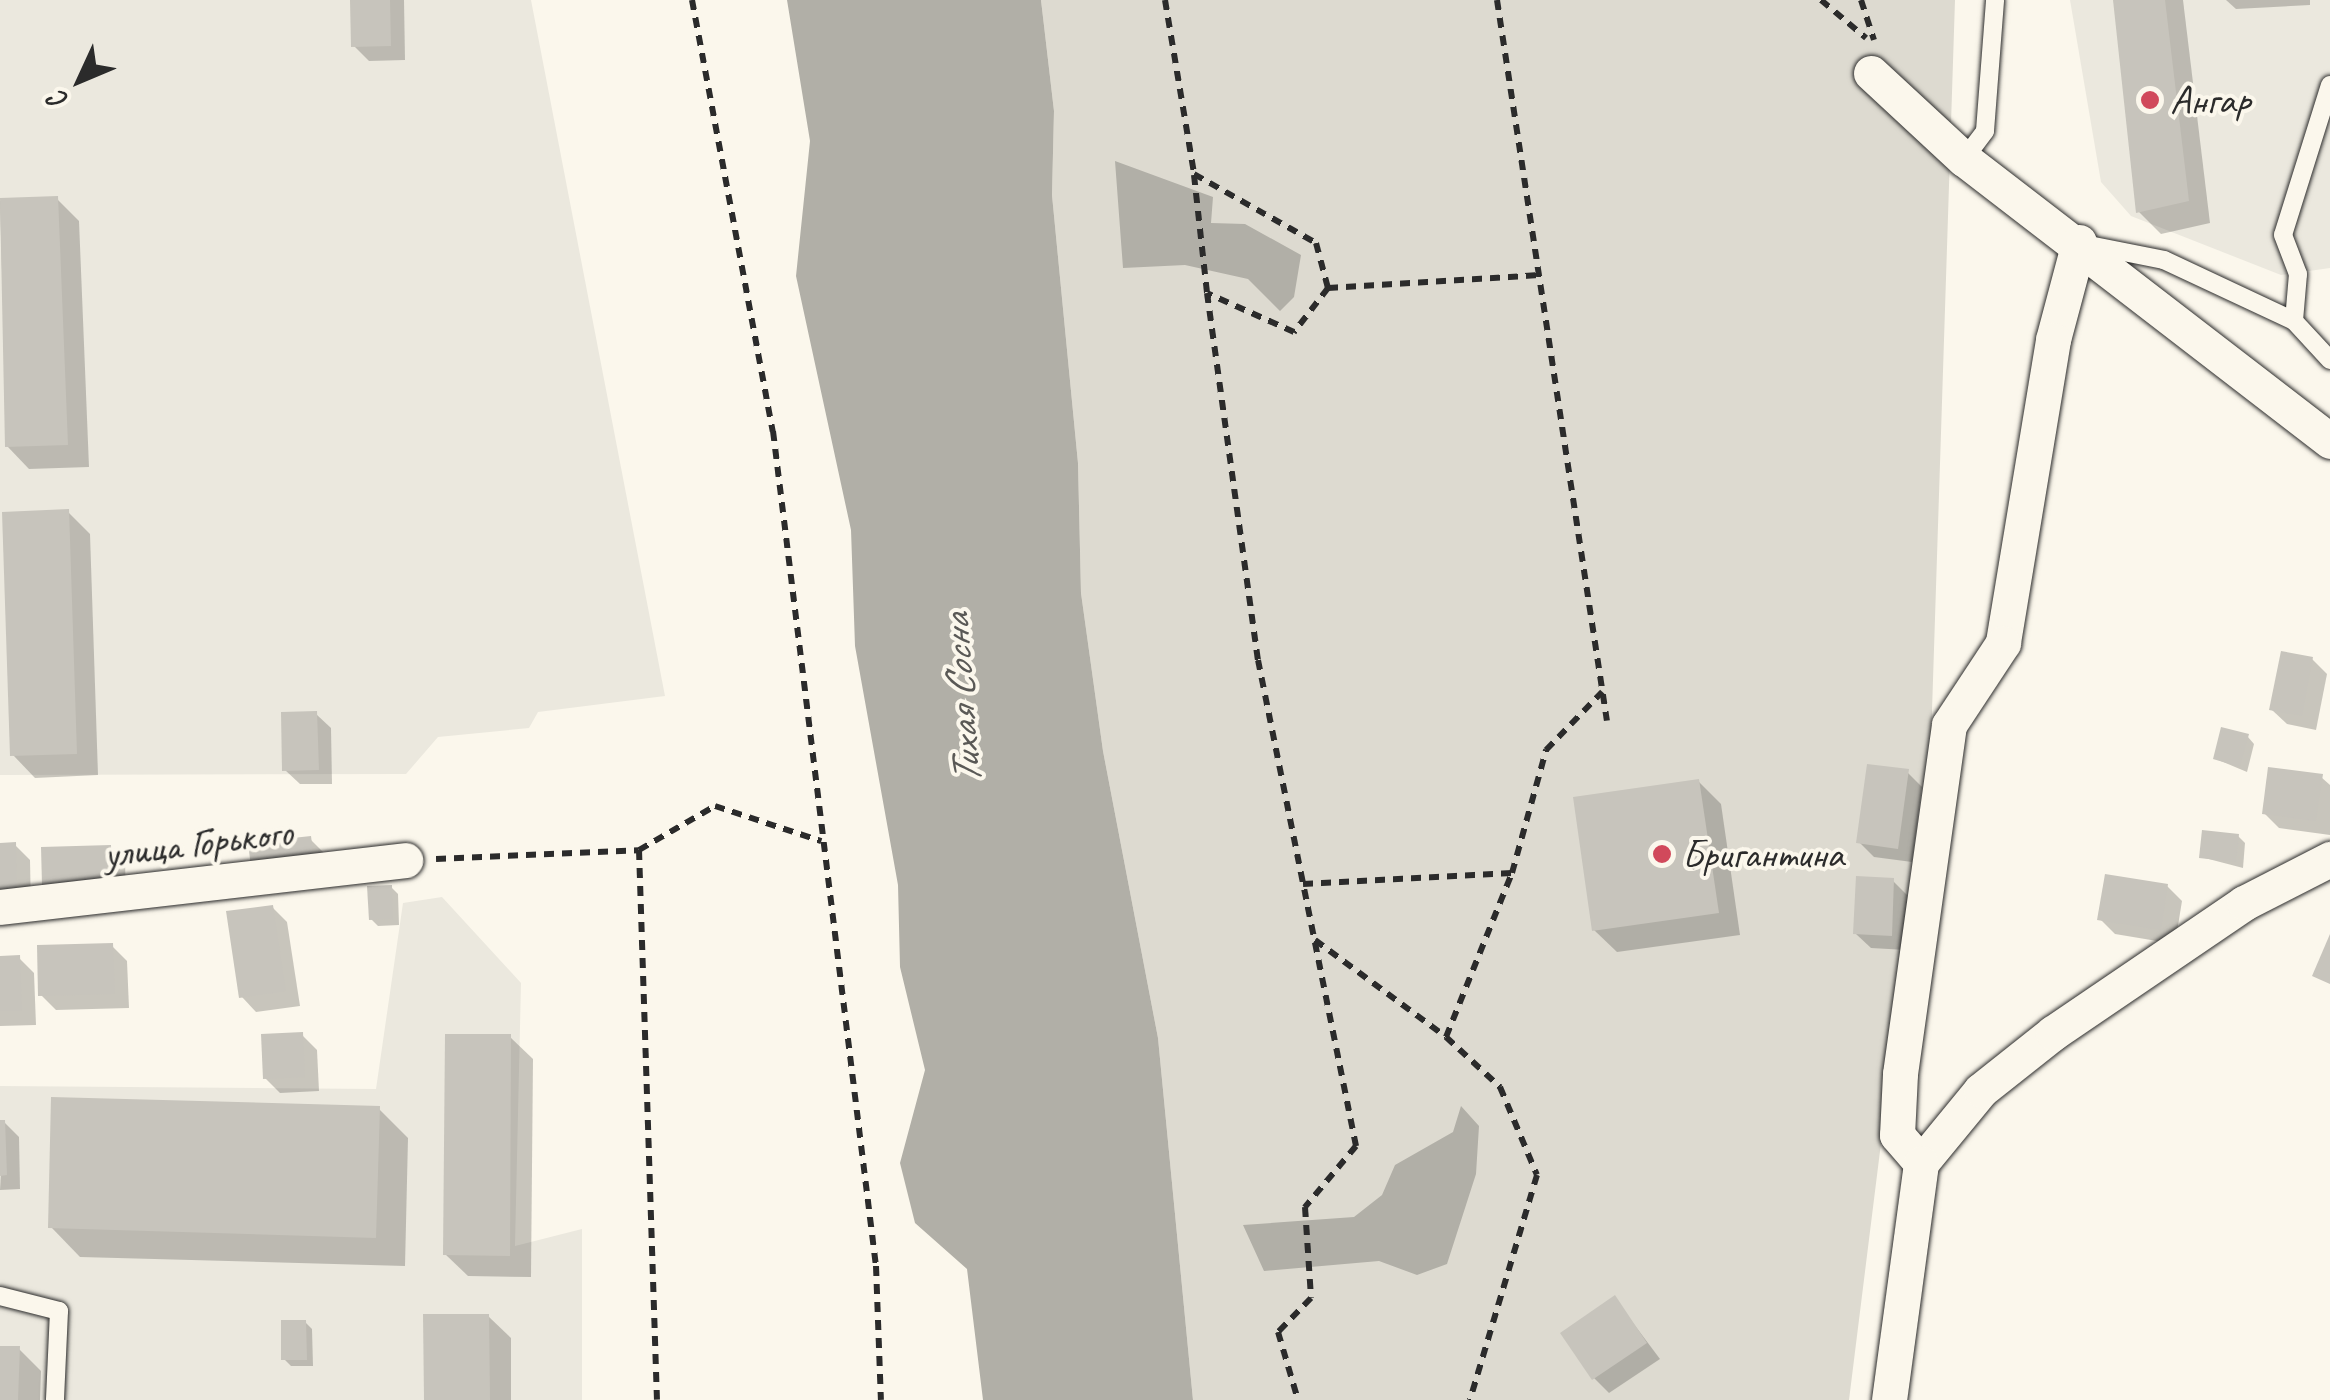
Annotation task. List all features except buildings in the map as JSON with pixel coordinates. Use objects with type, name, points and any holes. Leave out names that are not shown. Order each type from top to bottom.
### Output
[{"type":"street","points":[[1873,59],[1964,159],[2079,242],[2330,440]]},
{"type":"street","points":[[1921,1163],[1898,1136],[1900,1074],[1949,724],[2003,643],[2052,340],[2079,242]]},
{"type":"street","points":[[1889,1400],[1921,1163],[1980,1090],[2053,1034],[2244,903],[2330,858]]},
{"type":"street","name":"улица Горького","points":[[0,907],[405,860]]},
{"type":"lane","points":[[1964,159],[1985,131],[1995,0]]},
{"type":"lane","points":[[2294,321],[2298,274],[2283,234],[2330,85]]},
{"type":"lane","points":[[2079,242],[2164,260],[2294,321],[2330,360]]},
{"type":"lane","points":[[0,1296],[59,1312],[54,1400]]},
{"type":"path","points":[[692,0],[773,431],[876,1266],[881,1400]]},
{"type":"path","points":[[1166,0],[1194,174],[1258,660],[1356,1146],[1305,1208],[1311,1298],[1278,1332],[1298,1400]]},
{"type":"path","points":[[1497,0],[1607,721]]},
{"type":"path","points":[[1862,0],[1873,59]]},
{"type":"path","points":[[1194,174],[1267,210],[1316,244],[1328,288]]},
{"type":"path","points":[[1207,294],[1294,332],[1328,288],[1539,275]]},
{"type":"path","points":[[1446,1037],[1512,873],[1546,750],[1602,691]]},
{"type":"path","points":[[405,860],[639,850],[715,806],[821,841]]},
{"type":"path","points":[[639,850],[657,1400]]},
{"type":"path","points":[[1302,884],[1512,873]]},
{"type":"path","points":[[1314,940],[1446,1037],[1500,1088],[1537,1174],[1470,1400]]},
{"type":"shaded area","points":[[0,0],[531,0],[665,696],[538,712],[529,728],[438,737],[406,774],[0,775]]},
{"type":"shaded area","points":[[1041,0],[1955,0],[1931,742],[1849,1400],[1193,1400],[1158,1038],[1103,751],[1081,593],[1078,463],[1052,195],[1054,111]]},
{"type":"shaded area","points":[[2070,0],[2330,0],[2330,268],[2281,275],[2131,216],[2101,182]]},
{"type":"shaded area","points":[[442,897],[521,983],[515,1246],[582,1229],[582,1400],[0,1400],[0,1086],[376,1089],[403,903]]},
{"type":"water","name":"Тихая Сосна","points":[[787,0],[1041,0],[1054,111],[1052,195],[1078,463],[1081,593],[1103,751],[1158,1038],[1193,1400],[983,1400],[967,1269],[915,1223],[900,1163],[925,1070],[900,967],[898,885],[855,646],[851,530],[796,276],[810,141]]},
{"type":"water","points":[[1115,161],[1213,197],[1211,223],[1245,224],[1301,255],[1294,297],[1280,311],[1248,279],[1185,265],[1123,268]]},
{"type":"water","points":[[1461,1106],[1479,1126],[1476,1174],[1447,1264],[1417,1275],[1379,1261],[1264,1271],[1243,1225],[1354,1217],[1382,1195],[1395,1165],[1453,1132]]},
{"type":"place","name":"Ангар","points":[[2150,100]]},
{"type":"place","name":"Бригантина","points":[[1662,854]]}]
